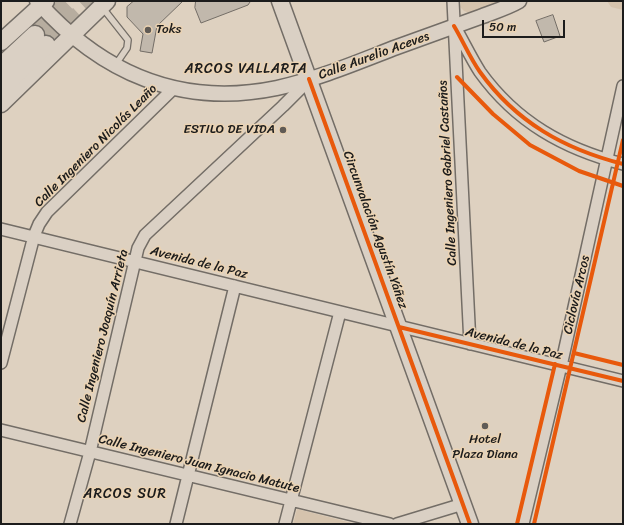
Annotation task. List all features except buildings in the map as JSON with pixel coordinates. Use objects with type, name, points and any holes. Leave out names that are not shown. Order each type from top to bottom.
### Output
[{"type":"main road","name":"Circunvalación Agustín Yáñez","points":[[280,1],[470,524]]},
{"type":"main road","points":[[1,42],[41,3]]},
{"type":"main road","points":[[1,104],[104,4]]},
{"type":"main road","points":[[1,67],[40,40],[1,88]]},
{"type":"street","name":"Calle Ingeniero Gabriel Castaños","points":[[453,1],[470,344]]},
{"type":"street","name":"Calle Aurelio Aceves","points":[[41,3],[71,36],[91,52],[136,76],[174,88],[207,93],[242,93],[276,88],[309,79],[519,1]]},
{"type":"street","points":[[454,26],[479,71],[496,92],[526,121],[557,140],[606,160],[623,164]]},
{"type":"street","name":"Calle Ingeniero Joaquín Arrieta","points":[[70,524],[90,452],[138,248],[145,235],[283,106],[309,79]]},
{"type":"street","points":[[523,524],[561,366],[623,86]]},
{"type":"street","name":"Calle Ingeniero Nicolás Leaño","points":[[1,363],[34,236],[39,224],[47,212],[174,88]]},
{"type":"street","name":"Avenida de la Paz","points":[[1,229],[623,381]]},
{"type":"street","points":[[176,524],[235,286]]},
{"type":"street","points":[[285,524],[340,312]]},
{"type":"street","name":"Calle Ingeniero Juan Ignacio Matute","points":[[1,430],[390,524]]},
{"type":"street","points":[[397,524],[463,504]]},
{"type":"lane","points":[[104,4],[128,40],[127,48],[115,66]]},
{"type":"shaded area","points":[[461,1],[501,1],[469,13],[460,7]]},
{"type":"shaded area","points":[[607,1],[623,1],[623,10],[611,7]]},
{"type":"shaded area","points":[[297,509],[356,524],[293,524]]},
{"type":"tunnel","points":[[35,35],[70,1]]},
{"type":"tunnel","points":[[46,45],[94,1]]},
{"type":"cycle path","points":[[454,26],[480,72],[494,90],[526,119],[561,141],[601,158],[623,164]]},
{"type":"cycle path","points":[[457,77],[493,114],[530,145],[579,171],[623,186]]},
{"type":"cycle path","points":[[309,79],[470,524]]},
{"type":"cycle path","name":"Ciclovía Arcos","points":[[534,524],[623,140]]},
{"type":"cycle path","points":[[399,327],[623,381]]},
{"type":"cycle path","points":[[574,353],[623,365]]},
{"type":"cycle path","points":[[517,524],[555,364]]},
{"type":"place","name":"Toks","points":[[148,30]]},
{"type":"place","name":"ESTILO DE VIDA","points":[[283,130]]},
{"type":"place","name":"Hotel Plaza Diana","points":[[485,426]]},
{"type":"district","name":"ARCOS VALLARTA","points":[[246,69]]},
{"type":"district","name":"ARCOS SUR","points":[[125,494]]}]
